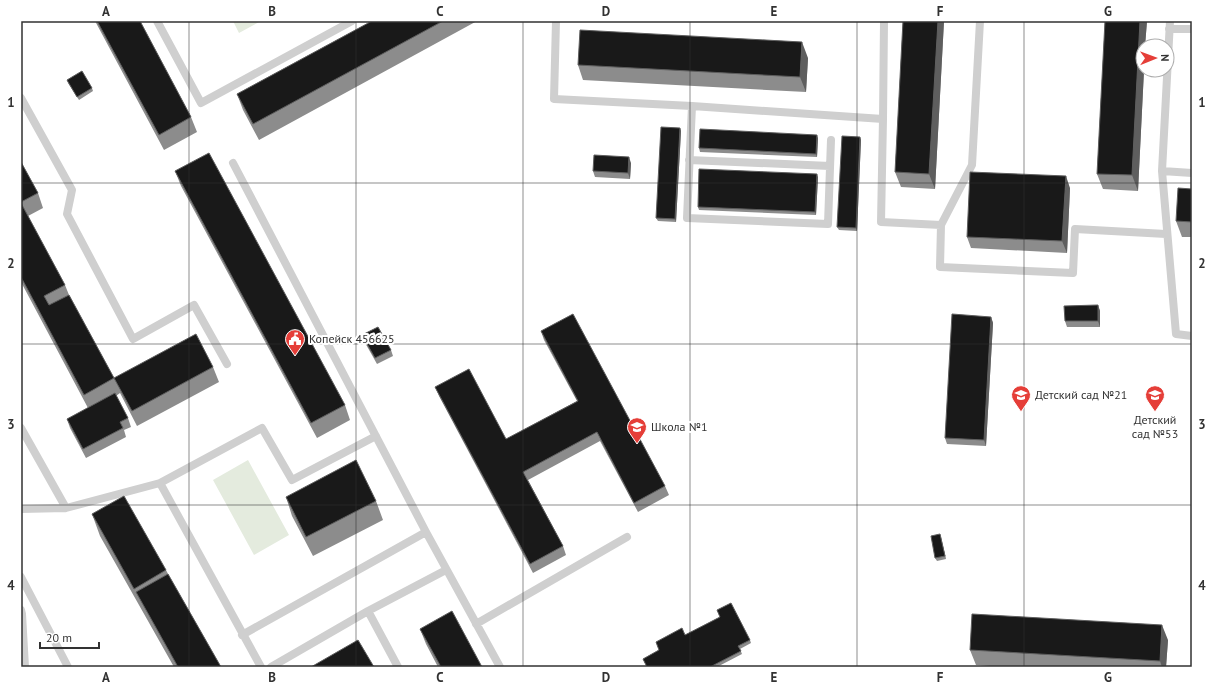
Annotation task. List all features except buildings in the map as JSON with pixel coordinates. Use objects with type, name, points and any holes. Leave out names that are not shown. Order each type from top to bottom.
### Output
[{"type":"lane","points":[[157,21],[201,103],[352,21]]},
{"type":"lane","points":[[556,21],[554,99],[692,106],[883,119]]},
{"type":"lane","points":[[884,21],[880,222],[941,225]]},
{"type":"lane","points":[[980,21],[972,165],[941,225],[940,267],[1073,273],[1075,229],[1166,234]]},
{"type":"lane","points":[[1192,29],[1170,25],[1162,171],[1166,234],[1176,334],[1192,336]]},
{"type":"lane","points":[[21,98],[72,190],[67,214],[134,339],[194,305],[227,364]]},
{"type":"lane","points":[[692,106],[687,218],[828,224],[831,140]]},
{"type":"lane","points":[[689,160],[830,166]]},
{"type":"lane","points":[[233,163],[446,570],[500,667]]},
{"type":"lane","points":[[1162,171],[1192,173]]},
{"type":"lane","points":[[21,428],[66,508]]},
{"type":"lane","points":[[21,509],[66,508],[160,483],[262,428],[292,480],[376,436]]},
{"type":"lane","points":[[160,483],[242,635],[261,667]]},
{"type":"lane","points":[[242,635],[426,532]]},
{"type":"lane","points":[[476,624],[627,536]]},
{"type":"lane","points":[[271,667],[446,570]]},
{"type":"lane","points":[[21,577],[68,667]]},
{"type":"lane","points":[[21,610],[25,667]]},
{"type":"lane","points":[[368,612],[398,667]]},
{"type":"shaded area","points":[[233,21],[261,21],[239,33]]},
{"type":"shaded area","points":[[248,460],[289,535],[254,555],[213,480]]},
{"type":"place","name":"Копейск 456625","points":[[295,356]]},
{"type":"place","name":"Детский сад №21","points":[[1021,412]]},
{"type":"place","name":"Детский сад №53","points":[[1155,412]]},
{"type":"place","name":"Школа №1","points":[[637,444]]}]
